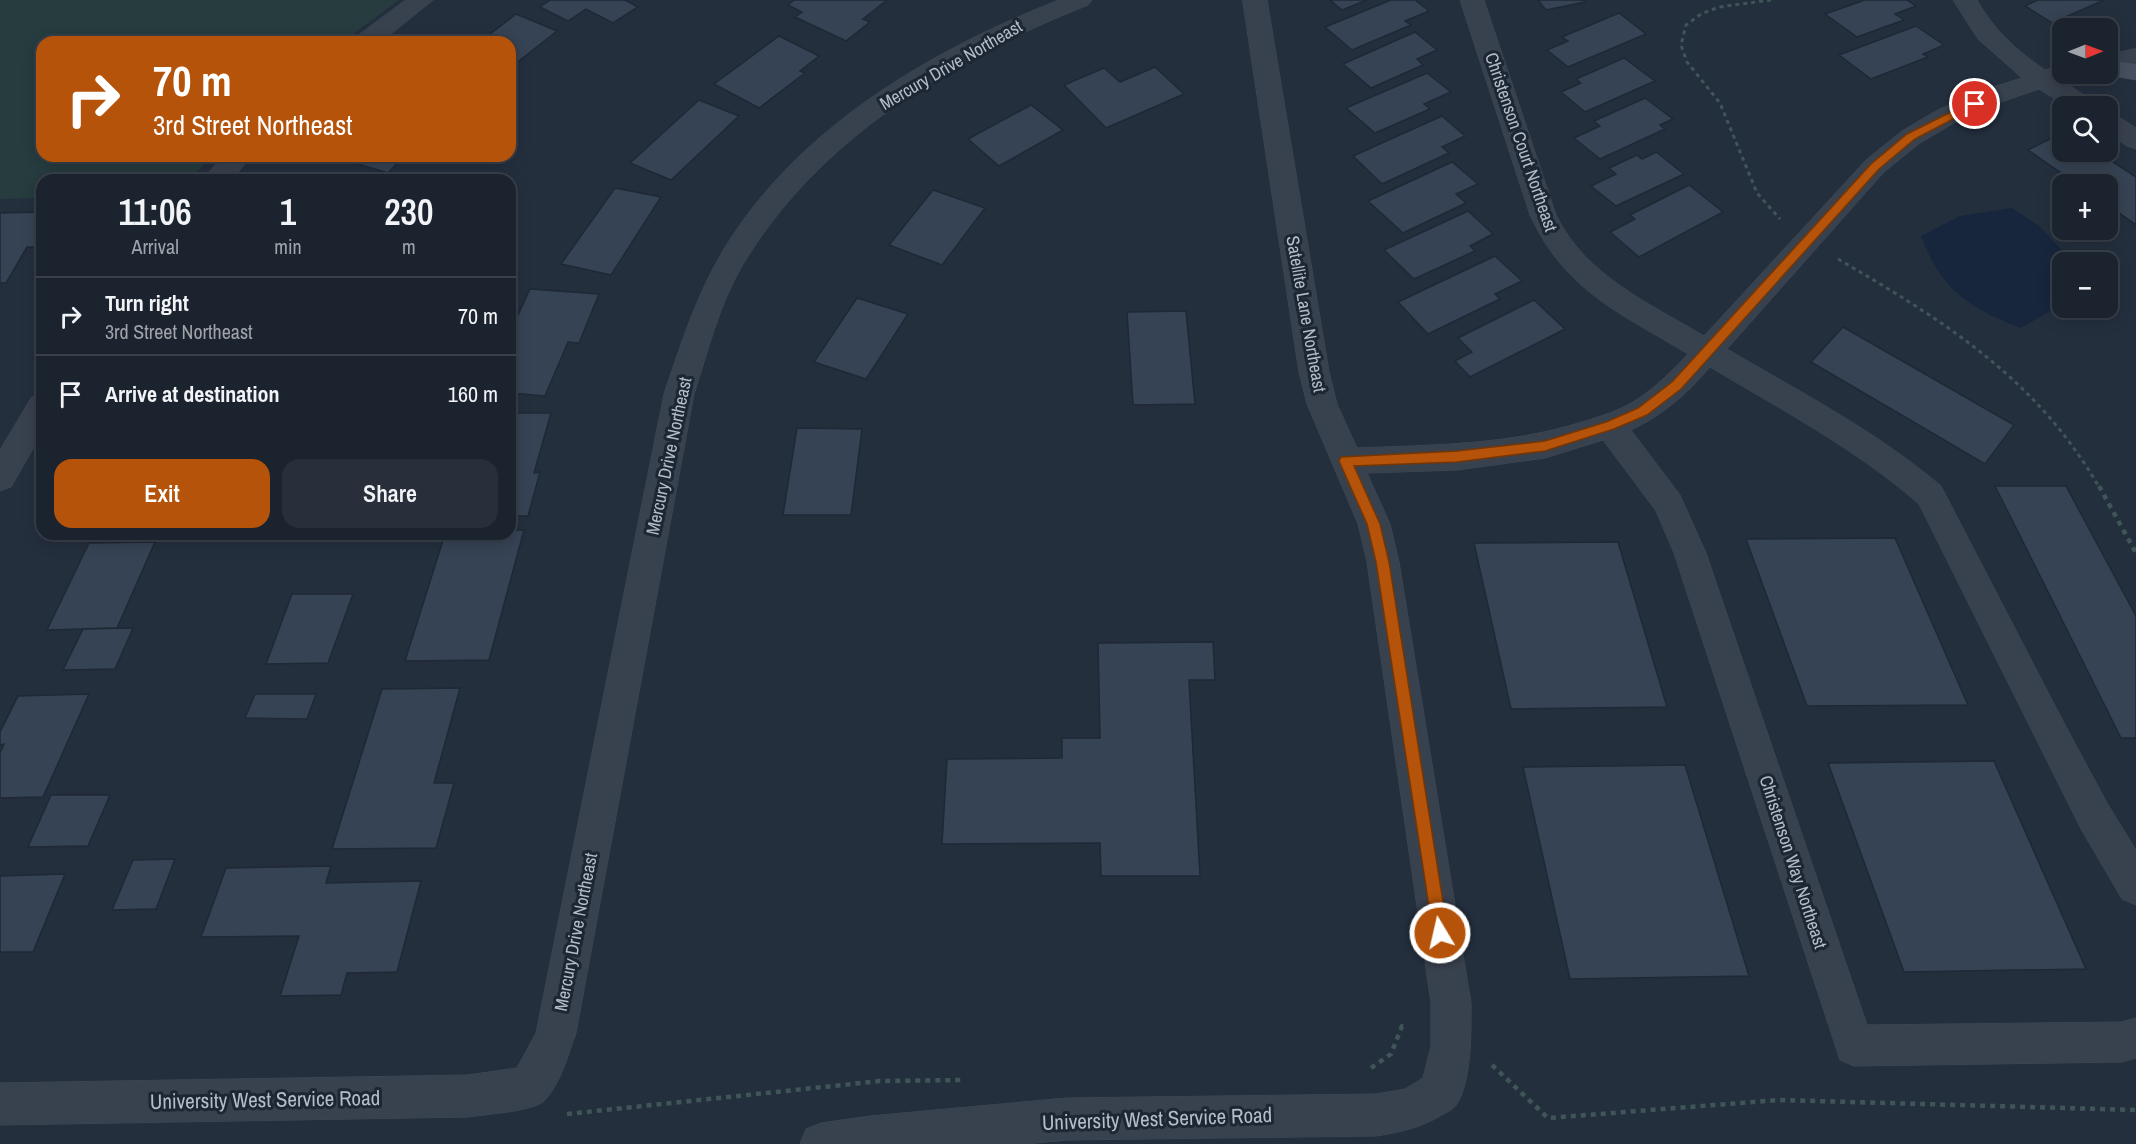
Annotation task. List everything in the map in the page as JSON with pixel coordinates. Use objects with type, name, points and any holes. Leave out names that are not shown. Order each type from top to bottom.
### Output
[{"type":"street","points":[[374,36],[422,0]]},
{"type":"street","name":"Mercury Drive Northeast","points":[[529,1087],[547,1057],[556,1033],[679,394],[705,316],[730,262],[773,201],[824,149],[871,110],[1030,7],[1080,0]]},
{"type":"street","name":"Satellite Lane Northeast","points":[[1255,0],[1314,372],[1322,404],[1374,524],[1383,562],[1451,1003],[1451,1046]]},
{"type":"street","name":"Christenson Court Northeast","points":[[1472,0],[1543,216],[1554,239],[1575,264],[1601,288],[1707,352]]},
{"type":"street","points":[[1965,0],[1970,11],[1996,45],[2052,76]]},
{"type":"street","points":[[2118,61],[2136,57]]},
{"type":"street","points":[[2118,69],[2136,72]]},
{"type":"street","points":[[1345,461],[1457,457],[1545,446],[1610,426],[1643,411],[1676,386],[1875,166],[1911,137],[1945,117],[1989,97],[2052,76]]},
{"type":"street","points":[[2060,84],[2073,96]]},
{"type":"street","points":[[2118,129],[2136,141]]},
{"type":"street","points":[[220,174],[233,162]]},
{"type":"street","points":[[1707,352],[1868,447],[1901,470],[1930,495],[2094,816],[2136,886]]},
{"type":"street","points":[[0,478],[36,416]]},
{"type":"street","name":"Christenson Way Northeast","points":[[1610,426],[1669,504],[1690,553],[1854,1046],[2122,1042],[2136,1038]]},
{"type":"street","name":"University West Service Road","points":[[821,1144],[870,1137],[1067,1119],[1376,1115],[1412,1109],[1441,1092],[1451,1046]]},
{"type":"street","name":"University West Service Road","points":[[0,1104],[468,1096],[529,1087]]},
{"type":"path","points":[[1771,0],[1724,2],[1686,25],[1680,39],[1683,54],[1718,100],[1729,121],[1742,165],[1765,207],[1806,240],[1961,337],[2014,376],[2062,429],[2136,553]]},
{"type":"path","points":[[1548,1118],[1779,1100],[2136,1110]]},
{"type":"green space","points":[[0,0],[399,0],[350,36],[36,36],[36,162],[206,162],[195,174],[36,174],[36,198],[0,199]]},
{"type":"water","points":[[2012,208],[2039,226],[2064,252],[2052,252],[2052,310],[2021,328],[1986,313],[1959,295],[1948,284],[1929,255],[1921,236],[1960,216]]},
{"type":"building","points":[[550,0],[625,0],[638,7],[613,23],[586,9],[568,21],[540,7]]},
{"type":"building","points":[[794,0],[887,0],[863,19],[870,22],[846,41],[795,17],[802,12],[788,5]]},
{"type":"building","points":[[1330,0],[1367,0],[1342,10]]},
{"type":"building","points":[[1391,0],[1415,0],[1429,11],[1405,21],[1411,25],[1352,50],[1325,27]]},
{"type":"building","points":[[1538,0],[1583,0],[1585,2],[1546,10]]},
{"type":"building","points":[[1865,0],[1907,0],[1916,6],[1895,14],[1904,20],[1857,37],[1825,14]]},
{"type":"building","points":[[2038,0],[2104,0],[2063,18],[2052,18],[2052,23],[2025,6]]},
{"type":"building","points":[[1619,13],[1646,34],[1568,67],[1547,50],[1568,41],[1562,37]]},
{"type":"building","points":[[516,14],[557,31],[516,63],[516,36],[488,36]]},
{"type":"building","points":[[1916,26],[1944,45],[1923,54],[1928,57],[1871,79],[1839,55]]},
{"type":"building","points":[[1415,32],[1437,50],[1417,59],[1423,65],[1371,88],[1343,64]]},
{"type":"building","points":[[779,36],[819,56],[800,71],[805,73],[759,108],[714,84]]},
{"type":"building","points":[[1624,58],[1655,81],[1585,112],[1561,92],[1581,83],[1576,79]]},
{"type":"building","points":[[1155,67],[1184,94],[1106,128],[1064,85],[1104,68],[1120,82]]},
{"type":"building","points":[[1427,73],[1451,92],[1424,104],[1430,109],[1375,133],[1346,108]]},
{"type":"building","points":[[1645,98],[1673,119],[1660,125],[1665,129],[1600,159],[1574,138],[1600,126],[1594,121]]},
{"type":"building","points":[[699,100],[739,116],[671,180],[630,163]]},
{"type":"building","points":[[1031,105],[1063,130],[999,166],[968,139]]},
{"type":"building","points":[[1442,116],[1465,136],[1442,147],[1449,153],[1382,184],[1353,156]]},
{"type":"building","points":[[2052,138],[2052,162],[2113,162],[2136,177],[2136,225],[2118,212],[2118,174],[2063,174],[2028,150]]},
{"type":"building","points":[[1656,152],[1684,174],[1616,206],[1591,186],[1616,174],[1609,168],[1637,155],[1642,159]]},
{"type":"building","points":[[351,162],[398,162],[388,173]]},
{"type":"building","points":[[1452,162],[1478,184],[1456,194],[1466,203],[1403,233],[1368,201]]},
{"type":"building","points":[[1689,185],[1723,212],[1639,257],[1610,232],[1635,219],[1630,215]]},
{"type":"building","points":[[615,188],[661,197],[611,275],[561,264]]},
{"type":"building","points":[[933,190],[985,208],[942,265],[889,245]]},
{"type":"building","points":[[1468,211],[1493,234],[1470,246],[1475,251],[1414,279],[1384,250]]},
{"type":"building","points":[[36,212],[36,247],[27,247],[6,283],[0,283],[0,213]]},
{"type":"building","points":[[1495,256],[1522,281],[1495,294],[1500,299],[1428,334],[1398,302]]},
{"type":"building","points":[[530,289],[599,294],[579,343],[568,342],[545,396],[516,394],[516,319]]},
{"type":"building","points":[[857,298],[908,314],[866,379],[814,362]]},
{"type":"building","points":[[1534,300],[1565,329],[1470,377],[1455,361],[1472,352],[1458,338]]},
{"type":"building","points":[[1186,311],[1195,404],[1133,405],[1127,312]]},
{"type":"building","points":[[1843,327],[2014,425],[1985,464],[1811,362]]},
{"type":"building","points":[[516,413],[551,413],[534,473],[540,472],[528,516],[516,516]]},
{"type":"building","points":[[797,428],[862,429],[851,515],[783,515]]},
{"type":"building","points":[[1995,486],[2066,486],[2136,616],[2136,738],[2121,738]]},
{"type":"building","points":[[516,530],[524,530],[489,660],[405,661],[443,540],[516,540]]},
{"type":"building","points":[[1895,538],[1968,705],[1807,706],[1746,539]]},
{"type":"building","points":[[155,542],[117,628],[47,630],[89,543]]},
{"type":"building","points":[[1618,542],[1667,707],[1511,709],[1474,543]]},
{"type":"building","points":[[292,594],[353,594],[328,663],[266,664]]},
{"type":"building","points":[[133,628],[115,669],[63,670],[83,629]]},
{"type":"building","points":[[1213,642],[1215,680],[1189,680],[1200,876],[1101,876],[1100,843],[942,844],[947,759],[1062,758],[1062,738],[1100,738],[1098,643]]},
{"type":"building","points":[[460,688],[434,783],[454,783],[436,848],[332,849],[382,689]]},
{"type":"building","points":[[89,694],[43,797],[0,798],[0,753],[4,744],[0,745],[0,732],[18,696]]},
{"type":"building","points":[[255,694],[316,694],[307,719],[245,718]]},
{"type":"building","points":[[1994,761],[2086,969],[1904,972],[1828,763]]},
{"type":"building","points":[[1685,765],[1749,976],[1570,979],[1523,767]]},
{"type":"building","points":[[51,795],[110,795],[88,846],[28,847]]},
{"type":"building","points":[[175,859],[156,909],[112,910],[133,860]]},
{"type":"building","points":[[331,866],[326,883],[421,881],[397,972],[347,973],[341,995],[280,996],[299,936],[201,937],[226,868]]},
{"type":"building","points":[[65,874],[33,952],[0,952],[0,876]]},
{"type":"route","points":[[1440,933],[1383,562],[1374,524],[1345,461],[1457,457],[1545,446],[1610,426],[1643,411],[1676,386],[1875,166],[1911,137],[1945,117],[1975,104]]}]
